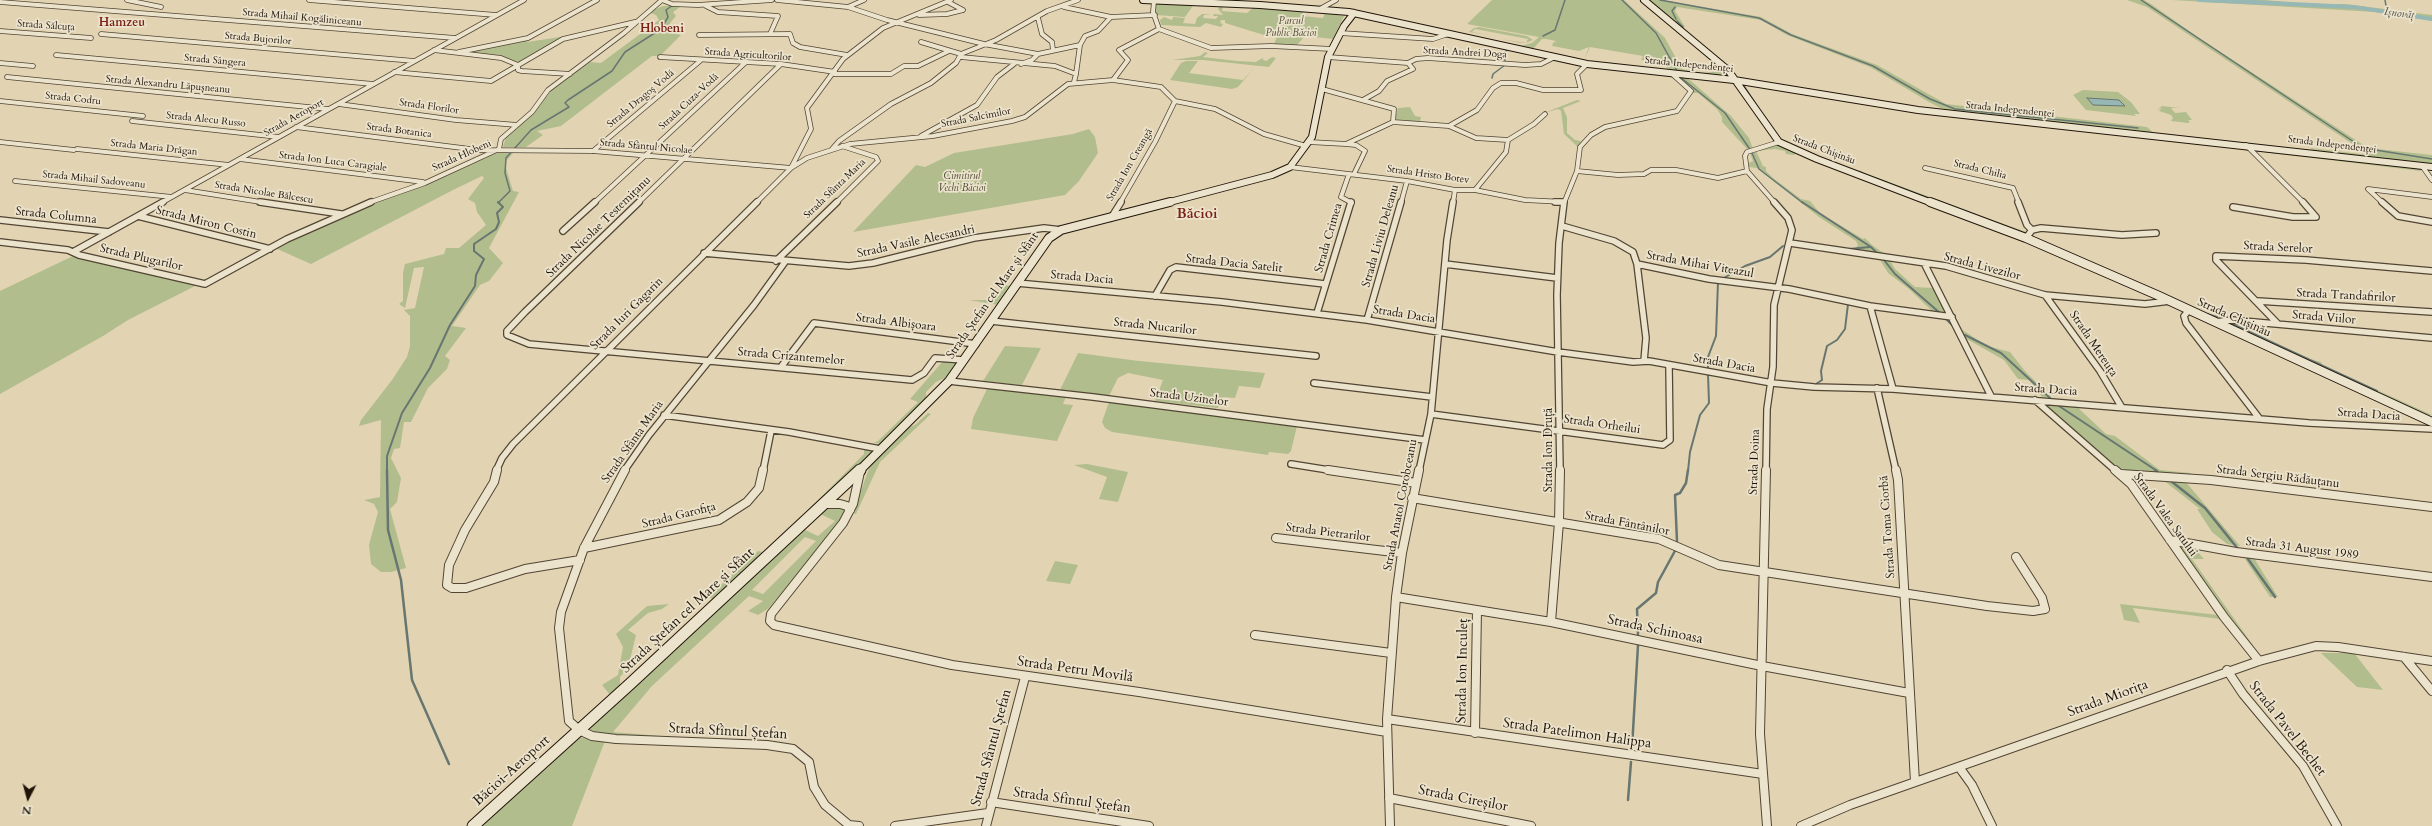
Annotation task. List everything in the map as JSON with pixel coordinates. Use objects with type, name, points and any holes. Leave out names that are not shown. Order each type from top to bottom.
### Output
[{"type":"main road","name":"Strada Independenței","points":[[1143,0],[1320,9],[1354,13],[1552,58],[1587,64],[1734,80],[1918,110],[2246,145],[2432,167]]},
{"type":"main road","name":"Strada Chișinău","points":[[1644,0],[1712,55],[1728,70],[1779,142],[1817,159],[2026,238],[2170,301],[2430,420]]},
{"type":"main road","name":"Strada Ștefan cel Mare și Sfânt","points":[[575,734],[824,504],[949,381],[1049,238],[1061,230],[1272,175],[1290,167],[1313,134],[1328,56],[1349,17],[1354,13]]},
{"type":"main road","name":"Băcioi-Aeroport","points":[[473,826],[575,734]]},
{"type":"street","points":[[127,0],[161,7]]},
{"type":"street","points":[[309,0],[496,15]]},
{"type":"street","name":"Strada Aeroport","points":[[73,252],[524,0]]},
{"type":"street","points":[[459,52],[528,38],[597,0]]},
{"type":"street","points":[[662,0],[672,4]]},
{"type":"street","name":"Strada Hlobeni","points":[[270,249],[341,214],[379,198],[425,183],[499,149],[501,139],[532,112],[548,90],[662,0]]},
{"type":"street","points":[[652,8],[672,4],[698,5],[772,0]]},
{"type":"street","points":[[777,0],[848,7],[898,22],[984,44],[1038,54],[1080,45]]},
{"type":"street","points":[[848,7],[855,1],[864,0]]},
{"type":"street","points":[[832,149],[839,141],[891,104],[931,83],[961,56],[984,44],[996,40],[1013,29],[1038,18],[1047,12],[1064,7],[1078,0]]},
{"type":"street","points":[[1320,9],[1336,0]]},
{"type":"street","points":[[917,15],[947,14],[963,10],[950,1]]},
{"type":"street","name":"Strada Iuri Gagarin","points":[[580,560],[526,569],[466,588],[452,588],[447,585],[449,565],[465,530],[494,482],[497,468],[502,458],[513,444],[606,350],[790,168],[811,129],[807,108],[847,54],[875,32],[950,1]]},
{"type":"street","points":[[1154,1],[1154,15],[1159,29]]},
{"type":"street","name":"Strada Mihail Kogăliniceanu","points":[[0,2],[455,38]]},
{"type":"street","points":[[698,5],[712,4]]},
{"type":"street","points":[[712,4],[718,12],[778,16],[770,34]]},
{"type":"street","points":[[1064,7],[1111,17],[1154,15]]},
{"type":"street","points":[[1111,17],[1098,31],[1085,36],[1080,45],[1074,82],[1113,80],[1161,87],[1175,101],[1214,109],[1259,132],[1307,144],[1346,144],[1393,122],[1449,126],[1476,138],[1508,140],[1534,124],[1546,114]]},
{"type":"street","points":[[1038,18],[1042,34],[1052,42],[1053,50]]},
{"type":"street","points":[[394,72],[491,81],[563,39],[635,22]]},
{"type":"street","points":[[1113,80],[1128,60],[1119,50],[1159,29],[1211,48],[1271,46],[1332,49]]},
{"type":"street","name":"Strada Sălcuța","points":[[0,31],[91,38]]},
{"type":"street","points":[[1340,33],[1433,39],[1448,34]]},
{"type":"street","name":"Strada Bujorilor","points":[[101,34],[414,61]]},
{"type":"street","points":[[699,35],[790,34],[795,45],[806,49],[847,54]]},
{"type":"street","points":[[921,42],[961,56],[1014,64],[1055,66],[1085,81]]},
{"type":"street","points":[[433,50],[501,58],[518,65]]},
{"type":"street","name":"Strada Agricultorilor","points":[[660,57],[700,61],[781,64],[834,73],[891,74],[904,66],[918,66],[949,51]]},
{"type":"street","points":[[1021,64],[1032,60],[1038,54]]},
{"type":"street","name":"Strada Sângera","points":[[56,55],[373,84]]},
{"type":"street","name":"Strada Andrei Doga","points":[[1328,56],[1408,63],[1416,59],[1428,58],[1538,64],[1552,58]]},
{"type":"street","points":[[1032,60],[1035,65]]},
{"type":"street","name":"Strada Dragoș Vodă","points":[[593,152],[700,61]]},
{"type":"street","name":"Strada Cuza-Vodă","points":[[562,231],[746,62]]},
{"type":"street","points":[[0,63],[33,66]]},
{"type":"street","points":[[1363,100],[1379,91],[1388,81],[1413,68],[1408,63]]},
{"type":"street","name":"Strada Nicolae Testemițanu","points":[[606,350],[529,344],[506,335],[507,331],[781,64]]},
{"type":"street","points":[[918,138],[977,105],[987,94],[990,86],[997,77],[1014,64]]},
{"type":"street","points":[[1449,126],[1477,110],[1482,99],[1493,88],[1501,83],[1516,84],[1542,90],[1581,90],[1577,74],[1587,64]]},
{"type":"street","points":[[518,65],[518,70],[522,71],[570,74]]},
{"type":"street","name":"Strada Ion Druță","points":[[1552,622],[1560,522],[1557,278],[1564,202],[1578,171],[1580,147],[1600,129],[1671,114],[1677,111],[1690,91],[1671,73]]},
{"type":"street","name":"Strada Alexandru Lăpușneanu","points":[[7,77],[328,109]]},
{"type":"street","name":"Strada Salcîmilor","points":[[842,146],[865,141],[918,138],[1012,121],[1025,116],[1062,88],[1074,82]]},
{"type":"street","points":[[1322,89],[1394,109],[1393,122]]},
{"type":"street","name":"Strada Codru","points":[[0,101],[143,116]]},
{"type":"street","name":"Strada Ion Creangă","points":[[1111,218],[1155,142],[1175,101]]},
{"type":"street","name":"Strada Florilor","points":[[338,104],[456,120],[517,125]]},
{"type":"street","name":"Strada Alecu Russo","points":[[132,121],[279,137]]},
{"type":"street","name":"Strada Botanica","points":[[296,127],[478,150],[499,149]]},
{"type":"street","points":[[1475,190],[1506,152],[1508,140]]},
{"type":"street","name":"Strada Maria Drăgan","points":[[0,142],[229,165]]},
{"type":"street","points":[[1578,171],[1618,175],[1639,175],[1651,170],[1676,170],[1718,178],[1747,171],[1745,154],[1779,142]]},
{"type":"street","name":"Strada Crimea","points":[[1317,314],[1352,204],[1341,197],[1340,193],[1365,151],[1356,145],[1346,144]]},
{"type":"street","points":[[2233,207],[2293,216],[2316,217],[2246,145]]},
{"type":"street","points":[[790,168],[842,146]]},
{"type":"street","name":"Strada Sfânta Maria","points":[[776,261],[878,161],[876,157],[842,146]]},
{"type":"street","name":"Strada Sfântul Nicolae","points":[[499,149],[593,152],[790,168]]},
{"type":"street","name":"Strada Ion Luca Caragiale","points":[[240,158],[425,183]]},
{"type":"street","points":[[2422,166],[2432,180]]},
{"type":"street","name":"Strada Hristo Botev","points":[[1290,167],[1407,180],[1455,190],[1475,190],[1525,200],[1564,202]]},
{"type":"street","name":"Strada Chilia","points":[[1925,168],[2009,187],[2015,190],[2027,224],[2032,230]]},
{"type":"street","name":"Strada Doina","points":[[1747,171],[1788,218],[1792,230],[1774,305],[1772,383],[1767,409],[1760,734],[1767,826]]},
{"type":"street","name":"Strada Mihail Sadoveanu","points":[[15,180],[172,197]]},
{"type":"street","name":"Strada Liviu Deleanu","points":[[1367,320],[1407,180]]},
{"type":"street","points":[[2432,197],[2368,188],[2398,216],[2432,222]]},
{"type":"street","name":"Strada Nicolae Bălcescu","points":[[185,190],[341,214]]},
{"type":"street","name":"Strada Anatol Corobceanu","points":[[1390,826],[1387,719],[1396,597],[1412,498],[1431,414],[1445,264],[1455,190]]},
{"type":"street","name":"Strada Miron Costin","points":[[138,216],[270,249]]},
{"type":"street","name":"Strada Columna","points":[[0,220],[109,232]]},
{"type":"street","name":"Strada Mihai Viteazul","points":[[1562,226],[1614,241],[1633,252],[1636,264],[1709,279],[1777,288]]},
{"type":"street","name":"Strada Vasile Alecsandri","points":[[704,253],[835,266],[861,265],[974,238],[1044,228],[1061,230]]},
{"type":"street","points":[[2026,238],[2032,230],[2041,228],[2122,235],[2156,233]]},
{"type":"street","name":"Strada Plugarilor","points":[[0,242],[73,252],[205,284],[270,249]]},
{"type":"street","name":"Strada Livezilor","points":[[1790,243],[1967,271],[2045,295],[2145,304],[2170,301]]},
{"type":"street","name":"Strada Serelor","points":[[2278,324],[2258,301],[2216,260],[2216,256],[2306,260],[2432,271]]},
{"type":"street","name":"Strada Sfânta Maria","points":[[575,734],[569,721],[559,628],[561,612],[584,548],[618,480],[664,415],[758,300],[785,262]]},
{"type":"street","points":[[1924,263],[1991,396]]},
{"type":"street","points":[[1445,264],[1557,278]]},
{"type":"street","points":[[1636,264],[1646,338],[1644,361]]},
{"type":"street","name":"Strada Dacia Satelit","points":[[1155,296],[1170,270],[1176,267],[1326,284]]},
{"type":"street","name":"Strada Dacia","points":[[1017,283],[1155,296],[1367,320],[1558,352],[1644,361],[1772,383],[1814,387],[1893,389],[2259,418],[2432,429]]},
{"type":"street","points":[[1777,288],[1870,306],[1952,317]]},
{"type":"street","name":"Strada Mereuța","points":[[2045,295],[2100,371],[2121,406]]},
{"type":"street","name":"Strada Trandafirilor","points":[[2258,301],[2432,312]]},
{"type":"street","points":[[1870,306],[1893,389]]},
{"type":"street","points":[[2189,310],[2184,316],[2186,323],[2259,418]]},
{"type":"street","name":"Strada Viilor","points":[[2215,322],[2232,320],[2432,338]]},
{"type":"street","name":"Strada Nucarilor","points":[[991,321],[1316,356]]},
{"type":"street","name":"Strada Albișoara","points":[[781,367],[814,323],[976,344]]},
{"type":"street","name":"Strada Crizantemelor","points":[[606,350],[912,380],[924,373],[935,358],[944,357],[964,360]]},
{"type":"street","name":"Strada Orheilui","points":[[1431,414],[1664,445],[1668,444],[1670,440],[1669,366]]},
{"type":"street","name":"Strada Uzinelor","points":[[949,381],[1093,397],[1425,440]]},
{"type":"street","points":[[1314,383],[1432,397]]},
{"type":"street","name":"Strada Toma Ciorbă","points":[[1877,388],[1898,480],[1915,782]]},
{"type":"street","name":"Strada Valea Satului","points":[[2035,400],[2121,474],[2170,540],[2224,618],[2259,661]]},
{"type":"street","points":[[664,415],[771,430],[866,445],[880,449]]},
{"type":"street","name":"Strada Garofița","points":[[584,548],[719,520],[734,511],[747,502],[759,488],[771,430]]},
{"type":"street","points":[[1291,464],[1416,483]]},
{"type":"street","name":"Strada Ștefan cel Mare și Sfânt","points":[[771,614],[843,523],[850,510],[861,469]]},
{"type":"street","name":"Strada Sergiu Rădăuțanu","points":[[2121,474],[2211,480],[2432,507]]},
{"type":"street","name":"Strada Fântânilor","points":[[1412,498],[1659,539],[1683,548],[1709,563],[1904,593]]},
{"type":"street","points":[[824,504],[840,504],[850,510]]},
{"type":"street","name":"Strada Pietrarilor","points":[[1276,538],[1402,553]]},
{"type":"street","name":"Strada 31 August 1989","points":[[2170,540],[2236,552],[2432,577]]},
{"type":"street","name":"Strada Toma Ciorbă","points":[[1904,593],[1987,606],[2033,611],[2045,608],[2042,598],[2016,557]]},
{"type":"street","name":"Strada Schinoasa","points":[[1396,597],[1552,622],[1762,666],[1909,692]]},
{"type":"street","name":"Strada Ion Inculeț","points":[[1475,733],[1477,610]]},
{"type":"street","name":"Strada Petru Movilă","points":[[771,614],[770,621],[774,625],[783,628],[952,665],[1025,677],[1138,692],[1387,732]]},
{"type":"street","points":[[1255,635],[1391,653]]},
{"type":"street","name":"Strada Miorița","points":[[1801,826],[1850,805],[2227,670],[2316,646],[2338,647],[2432,661]]},
{"type":"street","points":[[2404,657],[2432,690]]},
{"type":"street","name":"Strada Pavel Bechet","points":[[2227,670],[2243,694],[2303,766],[2337,826]]},
{"type":"street","name":"Strada Sfântul Ștefan","points":[[986,826],[988,813],[1025,677]]},
{"type":"street","name":"Strada Patelimon Halippa","points":[[1387,719],[1764,774]]},
{"type":"street","name":"Strada Sfîntul Ștefan","points":[[575,734],[616,740],[766,745],[793,749],[808,762],[814,787],[825,805],[836,816],[849,825],[859,826]]},
{"type":"street","points":[[1959,767],[1972,785],[1992,826]]},
{"type":"street","name":"Strada Cireșilor","points":[[1389,798],[1531,826]]},
{"type":"street","name":"Strada Sfîntul Ștefan","points":[[991,802],[1149,826]]},
{"type":"street","points":[[895,826],[988,813]]},
{"type":"green space","points":[[1492,0],[1624,0],[1665,38],[1682,69],[1701,73],[1723,71],[1694,43],[1709,54],[1728,76],[1668,71],[1663,59],[1649,57],[1646,61],[1641,60],[1643,56],[1590,47],[1584,60],[1589,47],[1579,51],[1552,46],[1556,41],[1546,39],[1542,39],[1532,50],[1516,47],[1532,43],[1539,37],[1467,24]]},
{"type":"green space","points":[[1648,0],[1662,0],[1761,17],[1792,34],[1877,65],[1946,104],[2147,127],[2155,134],[1898,106],[1957,112],[1941,108],[1929,102],[1870,67],[1787,35],[1761,20],[1677,7],[1675,11],[1685,27],[1682,27]]},
{"type":"green space","points":[[2127,0],[2144,0],[2151,4],[2196,36],[2368,148],[2432,155],[2432,166],[2313,151],[2310,148],[2369,155],[2147,7]]},
{"type":"green space","points":[[2172,0],[2265,0],[2308,4],[2345,4],[2432,15],[2432,21],[2375,12]]},
{"type":"green space","points":[[1158,2],[1192,5],[1195,3],[1185,17],[1156,15],[1155,7]]},
{"type":"green space","points":[[683,5],[673,12],[676,16],[670,23],[677,34],[681,35],[660,56],[652,56],[561,126],[537,131],[543,135],[526,147],[503,147],[506,137],[533,114],[553,88],[590,62],[601,63],[659,20],[656,15],[648,12],[663,6]]},
{"type":"green space","name":"Parcul Public Băcioi","points":[[1219,7],[1223,7],[1222,11],[1247,13],[1253,8],[1305,10],[1301,16],[1323,18],[1325,13],[1344,16],[1333,39],[1305,36],[1296,46],[1274,44],[1277,37],[1264,35],[1225,23],[1225,20],[1221,20],[1220,23],[1223,24],[1221,27],[1206,23],[1200,27],[1161,25],[1160,20],[1164,17],[1172,20],[1173,17],[1185,18],[1183,23],[1195,24],[1197,18],[1202,14],[1211,14],[1204,15],[1203,18],[1216,19],[1218,16],[1213,16],[1214,14],[1223,15],[1218,9]]},
{"type":"green space","points":[[1479,27],[1527,36],[1533,40],[1526,43],[1528,39],[1475,29],[1472,32],[1494,36],[1469,32],[1474,28]]},
{"type":"green space","points":[[574,36],[563,38],[519,62],[464,52],[529,40],[527,42]]},
{"type":"green space","points":[[1205,52],[1208,53],[1203,57],[1237,61],[1256,62],[1264,57],[1262,59],[1266,61],[1272,57],[1276,58],[1269,67],[1203,60],[1172,60],[1200,56]]},
{"type":"green space","points":[[1186,61],[1198,61],[1189,73],[1243,80],[1254,68],[1238,87],[1232,89],[1170,80],[1181,63]]},
{"type":"green space","points":[[1676,76],[1685,77],[1691,81],[1731,116],[1749,138],[1753,149],[1748,150],[1722,122],[1722,117],[1717,109],[1698,93],[1693,93],[1691,96],[1692,92]]},
{"type":"green space","points":[[2083,90],[2118,92],[2131,102],[2140,114],[2134,114],[2136,116],[2086,110],[2073,95]]},
{"type":"green space","points":[[1577,100],[1581,101],[1563,108],[1567,117],[1567,133],[1575,140],[1581,141],[1578,147],[1564,134],[1561,111],[1558,109],[1544,113]]},
{"type":"green space","points":[[2162,106],[2180,108],[2171,108],[2175,113],[2186,112],[2192,120],[2188,120],[2190,122],[2188,123],[2171,121],[2173,118],[2171,115],[2159,111],[2162,108],[2157,110]]},
{"type":"green space","points":[[1410,107],[1415,116],[1421,117],[1420,121],[1422,123],[1395,119],[1398,108]]},
{"type":"green space","name":"Cimitirul Vechi Băcioi","points":[[1089,129],[1095,137],[1098,153],[1079,181],[1065,195],[853,232],[916,165],[925,167],[954,153],[1073,134]]},
{"type":"green space","points":[[1775,145],[1796,153],[1794,155],[1786,154],[1785,151],[1775,149],[1756,151]]},
{"type":"green space","points":[[2252,147],[2419,167],[2421,171],[2254,151]]},
{"type":"green space","points":[[502,151],[514,152],[506,161],[506,168],[513,191],[519,192],[489,248],[503,263],[489,281],[480,285],[452,326],[466,328],[445,356],[450,360],[447,369],[428,388],[411,422],[404,422],[400,448],[394,449],[391,458],[401,478],[397,502],[390,509],[406,568],[391,572],[381,572],[371,564],[369,545],[378,512],[374,504],[364,500],[380,497],[381,420],[359,426],[361,420],[392,380],[407,357],[410,346],[410,316],[404,310],[415,308],[424,267],[414,268],[405,308],[399,304],[403,301],[403,273],[405,264],[444,254],[446,248],[459,248],[486,225],[477,212],[475,203],[468,199],[484,178],[482,176],[455,189],[311,264],[275,248],[381,198],[435,181]]},
{"type":"green space","points":[[1756,151],[1763,166],[1766,167],[1766,171],[1773,178],[1801,199],[1810,201],[1820,213],[1863,239],[1865,238],[1888,256],[1848,249],[1856,248],[1858,245],[1856,241],[1819,217],[1757,168],[1749,167],[1749,163],[1753,161],[1750,153]]},
{"type":"green space","points":[[1859,170],[2026,232],[2020,234],[1860,174]]},
{"type":"green space","points":[[75,255],[199,284],[128,320],[103,336],[0,394],[0,291]]},
{"type":"green space","points":[[1879,258],[1895,261],[1891,262],[1895,269],[1915,287],[1933,288],[1948,314],[1931,313],[1930,309],[1909,289],[1888,273]]},
{"type":"green space","points":[[1003,285],[1012,286],[999,305],[969,300],[990,300]]},
{"type":"green space","points":[[2225,322],[2268,324],[2271,327],[2237,325],[2310,359],[2321,362],[2322,365],[2432,415],[2422,415]]},
{"type":"green space","points":[[1961,329],[1987,346],[2010,352],[2025,371],[2052,398],[2042,397],[2029,380],[2018,379],[2004,360],[1965,338]]},
{"type":"green space","points":[[1005,346],[1041,348],[1022,385],[983,381]]},
{"type":"green space","points":[[1078,353],[1139,361],[1265,373],[1260,388],[1239,386],[1235,398],[1223,397],[1218,408],[1155,401],[1163,380],[1128,373],[1118,378],[1109,396],[1060,390]]},
{"type":"green space","points":[[943,361],[959,361],[947,377],[936,382],[926,392],[926,399],[881,444],[874,443],[878,441],[918,402],[910,399]]},
{"type":"green space","points":[[988,387],[1067,395],[1063,404],[1073,405],[1057,441],[971,429],[973,418]]},
{"type":"green space","points":[[1109,402],[1297,426],[1291,451],[1288,454],[1269,452],[1268,455],[1112,432],[1105,428],[1102,422]]},
{"type":"green space","points":[[2053,403],[2074,404],[2106,434],[2115,436],[2160,470],[2190,473],[2193,477],[2134,473],[2120,469],[2046,406]]},
{"type":"green space","points":[[928,413],[931,414],[880,462],[856,514],[853,513],[871,463],[904,429],[915,425]]},
{"type":"green space","points":[[864,447],[872,452],[716,601],[703,594],[723,583],[758,551],[763,552],[784,534],[864,454]]},
{"type":"green space","points":[[1087,464],[1128,472],[1118,502],[1099,499],[1107,477],[1074,465]]},
{"type":"green space","points":[[2163,480],[2185,481],[2240,546],[2227,544],[2212,532],[2197,509],[2200,509]]},
{"type":"green space","points":[[839,507],[843,508],[845,512],[843,519],[769,608],[758,615],[748,611],[763,601],[749,596],[652,686],[613,732],[661,736],[657,739],[627,738],[591,732],[590,728],[803,529],[818,536],[835,521],[820,514],[825,509]],"holes":[[[805,537],[816,541],[763,594],[752,590]]]},
{"type":"green space","points":[[2178,545],[2195,549],[2204,559],[2192,559],[2257,651],[2252,648]]},
{"type":"green space","points":[[2243,556],[2254,558],[2278,597],[2270,597]]},
{"type":"green space","points":[[1055,561],[1078,565],[1070,584],[1046,581]]},
{"type":"green space","points":[[669,604],[662,609],[648,613],[628,630],[636,635],[628,668],[620,677],[620,688],[611,696],[602,685],[618,675],[623,647],[616,634],[647,606]]},
{"type":"green space","points":[[2120,604],[2218,615],[2220,619],[2133,608],[2140,623],[2124,620]]},
{"type":"green space","points":[[2321,653],[2354,653],[2383,690],[2357,687]]},
{"type":"green space","points":[[579,737],[605,741],[572,826],[479,826]]},
{"type":"water","points":[[2087,98],[2119,100],[2125,106],[2093,105]]},
{"type":"waterway","points":[[1543,36],[1555,30],[1565,0]]},
{"type":"waterway","points":[[1622,0],[1656,33],[1677,71]]},
{"type":"waterway","points":[[1660,0],[1759,18],[1791,35],[1873,66],[1930,99],[1955,109],[2138,128]]},
{"type":"waterway","points":[[2141,0],[2363,148],[2432,159]]},
{"type":"waterway","name":"Ișnovăț","points":[[2199,0],[2354,7],[2432,19]]},
{"type":"waterway","points":[[2385,0],[2387,12]]},
{"type":"waterway","points":[[498,202],[510,191],[505,173],[506,158],[531,130],[569,107],[565,103],[568,100],[612,71],[625,52],[661,29],[668,17],[666,10],[673,5]]},
{"type":"waterway","points":[[1675,7],[1672,11],[1676,19]]},
{"type":"waterway","points":[[1677,21],[1683,27]]},
{"type":"waterway","points":[[1505,61],[1504,53],[1507,50]]},
{"type":"waterway","points":[[1492,78],[1493,74],[1505,65]]},
{"type":"waterway","points":[[1680,77],[1725,113],[1749,148]]},
{"type":"waterway","points":[[1744,86],[1761,112]]},
{"type":"waterway","points":[[1752,153],[1759,169],[1803,203]]},
{"type":"waterway","points":[[1875,178],[1931,199]]},
{"type":"waterway","points":[[387,470],[387,456],[402,413],[430,368],[450,325],[475,286],[476,275],[484,259],[474,251],[474,244],[496,229],[499,222],[497,213],[503,207],[498,202]]},
{"type":"waterway","points":[[1802,202],[1871,247],[1878,254]]},
{"type":"waterway","points":[[1722,279],[1745,266],[1770,257],[1783,246]]},
{"type":"waterway","points":[[1849,249],[1870,247]]},
{"type":"waterway","points":[[1884,260],[1895,274],[1940,313]]},
{"type":"waterway","points":[[1708,369],[1708,357],[1716,336],[1718,282]]},
{"type":"waterway","points":[[1816,384],[1822,380],[1821,371],[1827,346],[1837,340],[1845,329],[1848,304]]},
{"type":"waterway","points":[[2207,314],[2217,317]]},
{"type":"waterway","points":[[1945,318],[1952,325]]},
{"type":"waterway","points":[[2230,323],[2377,391]]},
{"type":"waterway","points":[[1965,335],[2001,353],[2050,398]]},
{"type":"waterway","points":[[1688,471],[1690,452],[1700,415],[1709,403],[1708,374]]},
{"type":"waterway","points":[[2059,406],[2157,471],[2155,470]]},
{"type":"waterway","points":[[387,470],[388,530],[401,580],[412,680],[449,764]]},
{"type":"waterway","points":[[1677,541],[1675,495],[1680,493],[1686,483],[1688,470]]},
{"type":"waterway","points":[[2171,481],[2205,508],[2238,549]]},
{"type":"waterway","points":[[1638,634],[1637,609],[1656,593],[1658,582],[1676,549]]},
{"type":"waterway","points":[[2248,559],[2275,597]]},
{"type":"waterway","points":[[1632,748],[1638,645]]},
{"type":"waterway","points":[[1628,800],[1631,762]]},
{"type":"district","name":"Hamzeu","points":[[122,23]]},
{"type":"district","name":"Hlobeni","points":[[662,29]]},
{"type":"district","name":"Băcioi","points":[[1197,215]]}]
